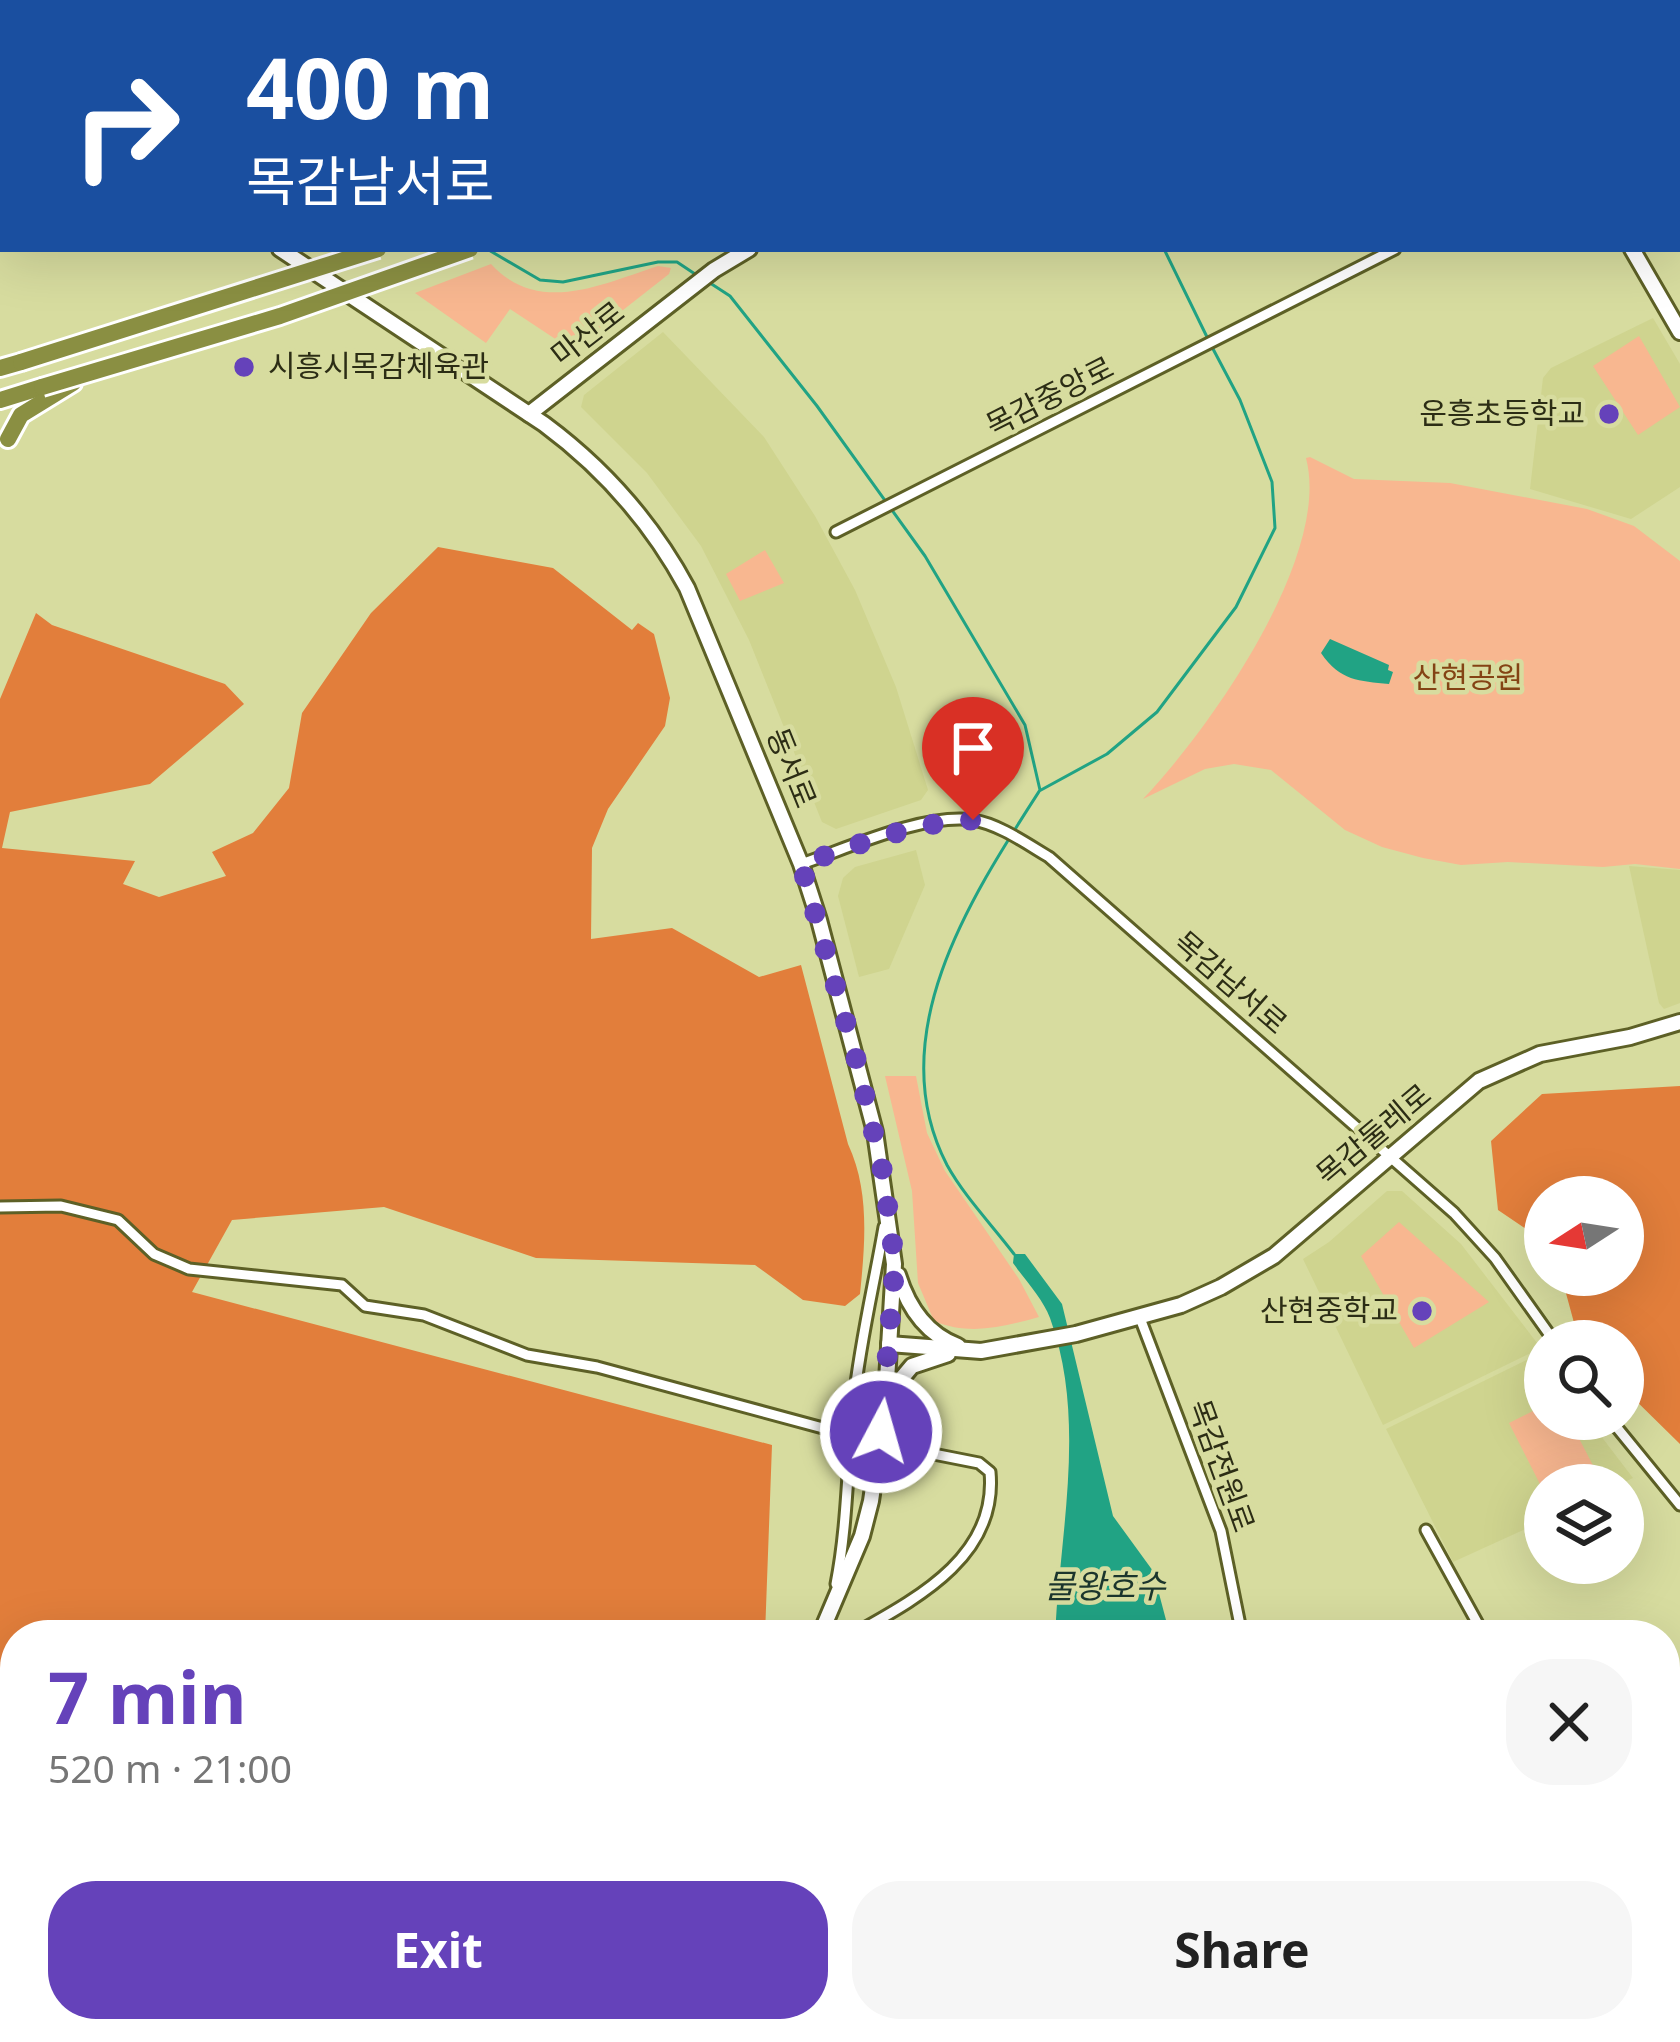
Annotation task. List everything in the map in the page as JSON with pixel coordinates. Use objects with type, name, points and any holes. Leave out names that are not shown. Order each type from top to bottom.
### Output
[{"type":"highway","points":[[0,368],[369,252]]},
{"type":"highway","points":[[0,400],[336,298],[462,252]]},
{"type":"highway","points":[[8,439],[17,420],[40,402],[114,366]]},
{"type":"main road","name":"동서로","points":[[285,252],[583,453],[668,553],[708,634],[801,864],[875,1132],[895,1264],[886,1397],[871,1502],[827,1620]]},
{"type":"main road","points":[[304,252],[339,285]]},
{"type":"main road","name":"마산로","points":[[529,414],[744,252]]},
{"type":"main road","points":[[1634,252],[1680,332]]},
{"type":"main road","name":"목감둘레로","points":[[981,1351],[1118,1324],[1221,1287],[1274,1256],[1479,1081],[1540,1054],[1680,1022]]},
{"type":"main road","points":[[895,1264],[902,1290],[924,1324],[952,1344],[981,1351]]},
{"type":"main road","points":[[889,1343],[981,1351]]},
{"type":"main road","points":[[886,1397],[912,1366],[924,1360],[981,1351]]},
{"type":"street","name":"목감중앙로","points":[[836,532],[1389,252]]},
{"type":"street","name":"목감남서로","points":[[801,864],[943,821],[973,820],[1019,839],[1071,873],[1454,1213],[1495,1258],[1539,1320]]},
{"type":"street","points":[[0,1207],[61,1206],[118,1220],[154,1254],[189,1269],[342,1286],[365,1306],[424,1315],[527,1355],[597,1367],[855,1436]]},
{"type":"street","points":[[830,1612],[848,1503],[856,1381],[887,1210]]},
{"type":"street","name":"목감전원로","points":[[1139,1318],[1221,1531],[1239,1620]]},
{"type":"street","points":[[1627,1440],[1680,1505]]},
{"type":"street","points":[[879,1620],[956,1568],[982,1531],[992,1496],[990,1472],[979,1463],[898,1447]]},
{"type":"street","points":[[1426,1531],[1476,1620]]},
{"type":"shaded area","name":"운흥초등학교","points":[[1653,318],[1680,364],[1680,487],[1631,519],[1530,489],[1543,378],[1551,368]]},
{"type":"shaded area","points":[[663,332],[764,437],[815,516],[855,590],[896,687],[928,790],[921,800],[836,829],[822,822],[749,640],[701,546],[647,473],[581,407],[584,395]]},
{"type":"shaded area","points":[[438,547],[553,568],[632,630],[638,623],[654,634],[670,698],[665,726],[608,809],[592,848],[591,939],[672,928],[759,977],[801,965],[860,1180],[864,1237],[860,1294],[845,1306],[803,1300],[755,1265],[536,1258],[384,1207],[232,1220],[192,1292],[772,1445],[766,1620],[0,1620],[0,699],[36,613],[52,625],[225,684],[244,704],[150,784],[10,812],[2,848],[135,861],[123,884],[159,897],[226,876],[212,852],[253,833],[289,788],[302,713],[371,613]]},
{"type":"shaded area","points":[[916,850],[925,885],[889,969],[859,977],[838,896],[843,878],[855,867]]},
{"type":"shaded area","points":[[1629,866],[1680,870],[1680,1003],[1664,1009],[1659,1003]]},
{"type":"shaded area","points":[[1680,1086],[1680,1444],[1644,1409],[1644,1320],[1573,1320],[1567,1296],[1644,1296],[1644,1176],[1524,1176],[1524,1228],[1498,1210],[1491,1141],[1542,1094]]},
{"type":"shaded area","name":"산현중학교","points":[[1387,1191],[1402,1191],[1461,1244],[1524,1326],[1524,1356],[1383,1425],[1303,1259]]},
{"type":"shaded area","points":[[1524,1361],[1524,1440],[1604,1440],[1622,1464],[1524,1464],[1524,1530],[1453,1562],[1386,1429]]},
{"type":"green space","points":[[491,264],[510,280],[550,292],[593,287],[658,266],[671,268],[572,350],[510,309],[486,343],[415,293]]},
{"type":"green space","points":[[1639,336],[1680,407],[1638,435],[1593,366]]},
{"type":"green space","name":"산현공원","points":[[1306,458],[1354,479],[1450,483],[1587,509],[1634,526],[1680,561],[1680,869],[1635,864],[1461,865],[1423,858],[1345,830],[1271,770],[1234,764],[1205,769],[1143,799],[1230,687],[1283,591],[1301,543],[1309,498]]},
{"type":"green space","points":[[765,550],[784,583],[740,601],[726,574]]},
{"type":"green space","points":[[885,1076],[916,1076],[927,1133],[945,1171],[1019,1279],[1039,1317],[974,1329],[934,1321],[918,1283],[912,1191]]},
{"type":"green space","points":[[1399,1222],[1489,1302],[1414,1348],[1361,1256]]},
{"type":"green space","points":[[1524,1416],[1524,1440],[1580,1440],[1592,1464],[1530,1464],[1509,1423]]},
{"type":"water","points":[[1330,639],[1389,665],[1393,672],[1389,684],[1359,680],[1335,669],[1321,653]]},
{"type":"water","name":"물왕호수","points":[[1014,1254],[1025,1254],[1062,1304],[1113,1516],[1153,1571],[1166,1620],[1056,1620],[1068,1475],[1067,1396],[1050,1318],[1013,1263]]},
{"type":"waterway","points":[[492,252],[540,280],[563,282],[658,262],[677,262],[698,276]]},
{"type":"waterway","points":[[1165,252],[1208,339]]},
{"type":"waterway","points":[[707,281],[730,296],[925,556],[1025,725],[1040,790],[987,876],[942,969],[929,1018],[924,1067],[929,1116],[947,1165],[1014,1254]]},
{"type":"waterway","points":[[1041,790],[1107,754],[1157,712],[1236,607],[1275,528],[1272,482],[1240,400],[1212,347]]},
{"type":"tunnel","points":[[860,1438],[898,1447]]},
{"type":"place","name":"시흥시목감체육관","points":[[244,367]]},
{"type":"place","name":"운흥초등학교","points":[[1609,414]]},
{"type":"place","name":"산현중학교","points":[[1422,1311]]},
{"type":"route","points":[[881,1432],[895,1264],[884,1177],[801,864],[943,821],[973,820]]}]
